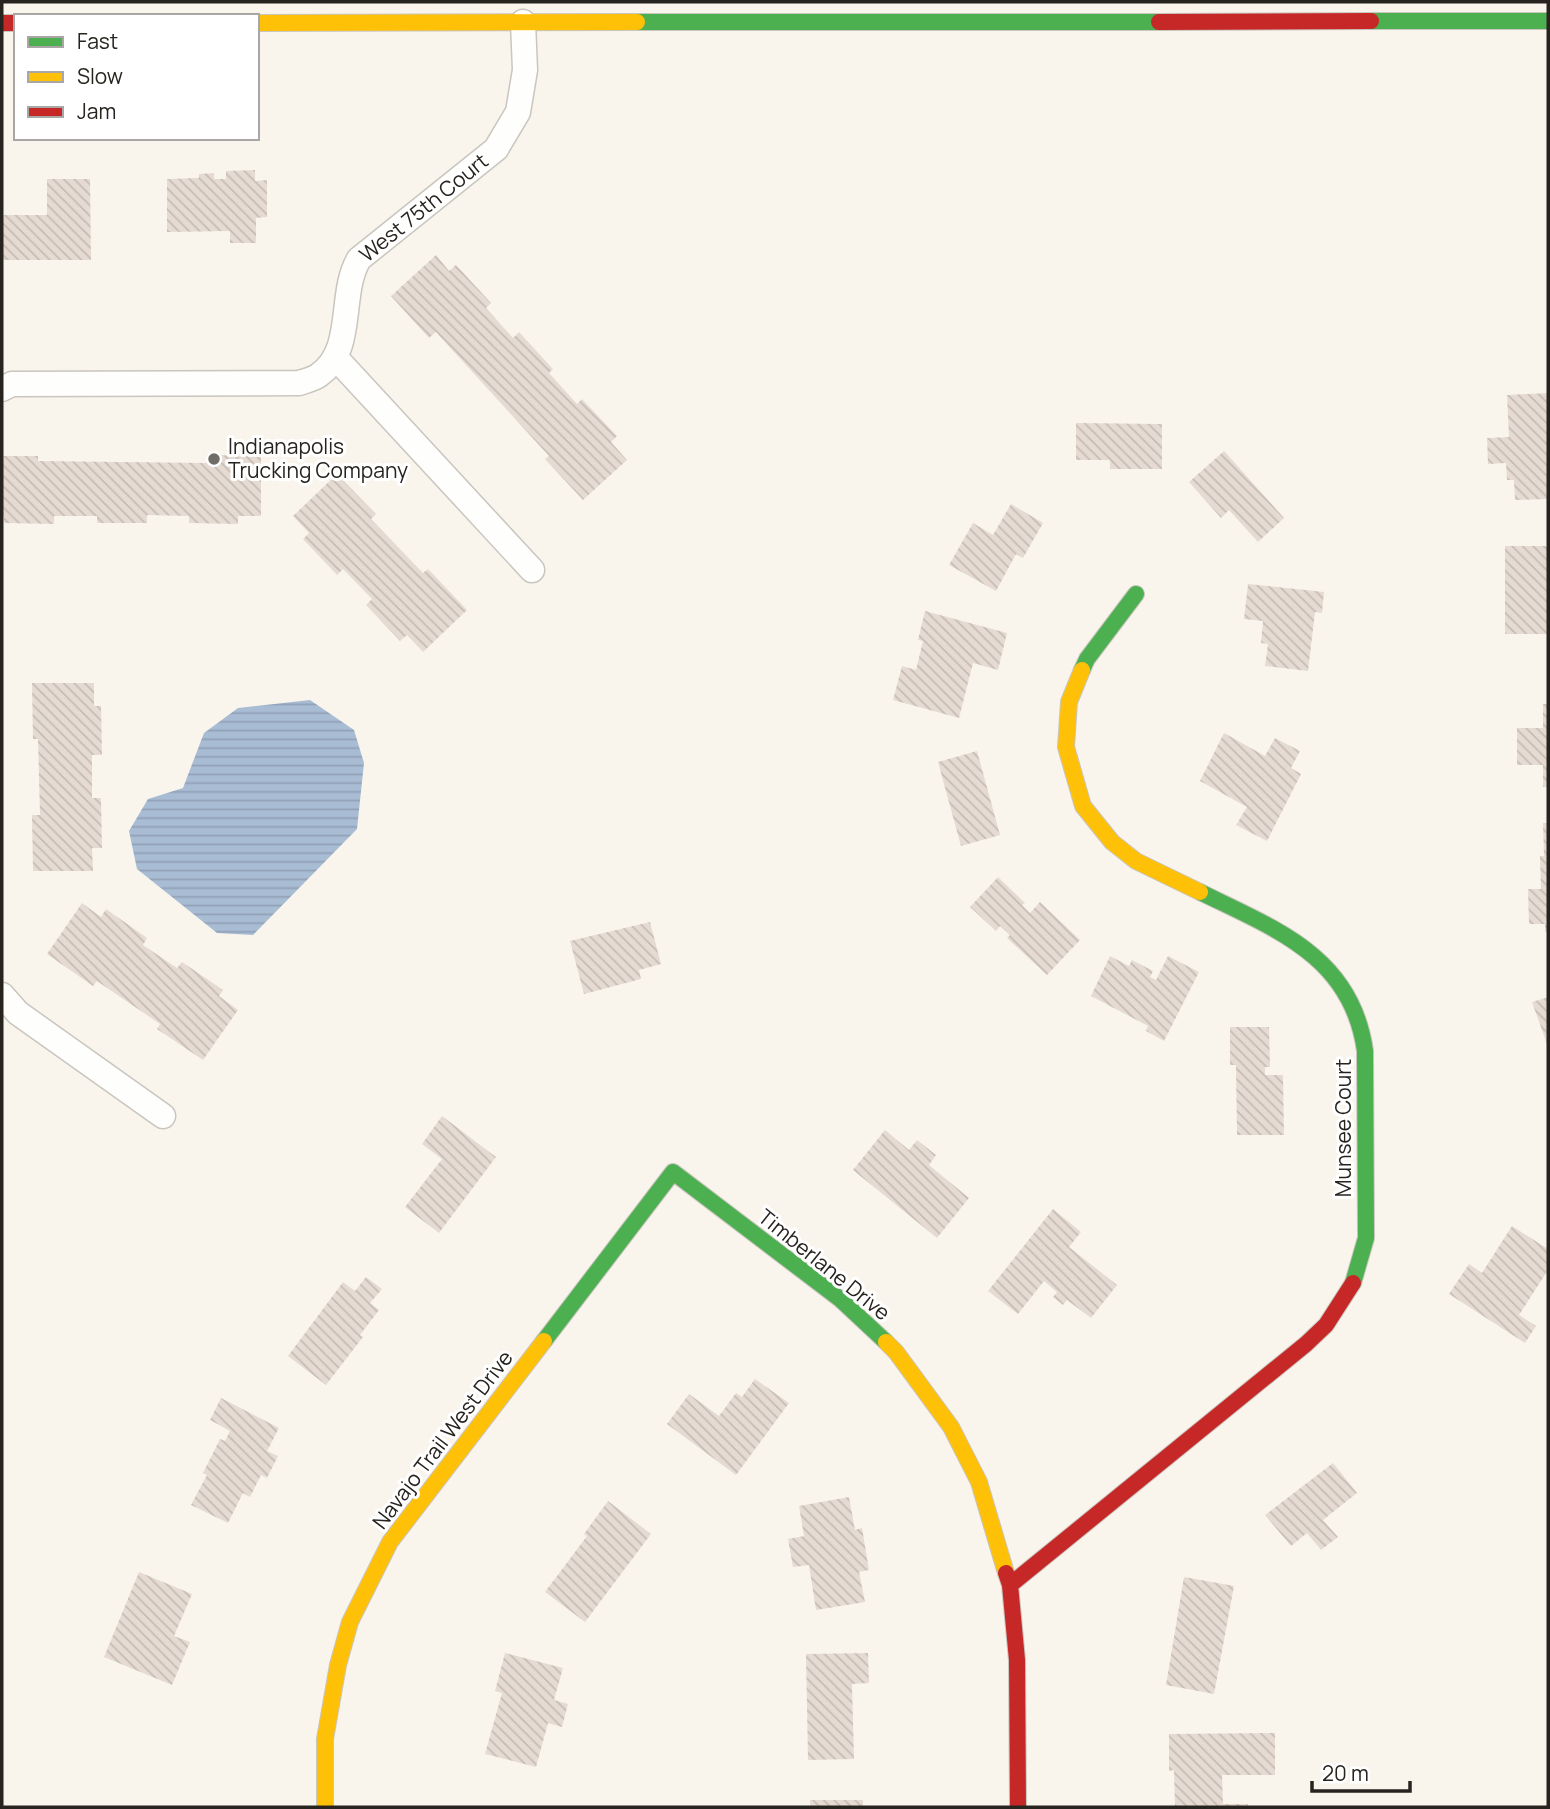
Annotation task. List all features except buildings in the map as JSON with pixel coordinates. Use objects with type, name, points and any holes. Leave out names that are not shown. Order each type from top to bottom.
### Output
[{"type":"street","points":[[266,16],[523,22],[1185,11],[1548,21]]},
{"type":"street","name":"West 75th Court","points":[[335,357],[341,343],[351,272],[359,259],[496,149],[518,112],[525,70],[523,22]]},
{"type":"street","points":[[2,389],[12,384],[299,383],[319,376],[335,357],[532,570]]},
{"type":"street","name":"Munsee Court","points":[[1010,1585],[1326,1325],[1353,1284],[1366,1238],[1365,1051],[1363,1036],[1346,994],[1320,959],[1284,933],[1136,861],[1112,842],[1083,806],[1066,747],[1069,702],[1087,659],[1136,594]]},
{"type":"street","points":[[2,995],[18,1013],[163,1116]]},
{"type":"street","name":"Timberlane Drive","points":[[673,1172],[840,1299],[896,1353],[951,1427],[979,1482],[1010,1585],[1017,1660],[1018,1807]]},
{"type":"street","name":"Navajo Trail West Drive","points":[[326,1807],[325,1739],[341,1654],[351,1622],[390,1542],[673,1172]]},
{"type":"water","points":[[310,700],[354,730],[364,763],[357,829],[253,935],[217,933],[137,869],[129,831],[148,799],[183,788],[204,733],[238,708]]},
{"type":"traffic: fast","points":[[1371,21],[1548,21]]},
{"type":"traffic: fast","points":[[637,22],[1159,22]]},
{"type":"traffic: fast","points":[[1082,670],[1087,659],[1136,594]]},
{"type":"traffic: fast","points":[[1200,892],[1256,919],[1306,950],[1327,969],[1344,991],[1357,1018],[1365,1051],[1366,1238],[1353,1283]]},
{"type":"traffic: fast","points":[[544,1341],[673,1172],[840,1299],[886,1342]]},
{"type":"traffic: slow","points":[[259,23],[637,22]]},
{"type":"traffic: slow","points":[[1082,670],[1069,702],[1066,747],[1083,806],[1112,842],[1136,861],[1200,892]]},
{"type":"traffic: slow","points":[[325,1807],[325,1739],[338,1665],[350,1622],[390,1542],[544,1341]]},
{"type":"traffic: slow","points":[[886,1342],[951,1427],[979,1482],[1006,1573]]},
{"type":"traffic: jam","points":[[1159,22],[1371,21]]},
{"type":"traffic: jam","points":[[2,23],[14,23]]},
{"type":"traffic: jam","points":[[1010,1585],[1306,1344],[1326,1325],[1353,1283]]},
{"type":"traffic: jam","points":[[1006,1573],[1010,1585],[1017,1660],[1018,1807]]},
{"type":"place","name":"Indianapolis Trucking Company","points":[[214,459]]}]
